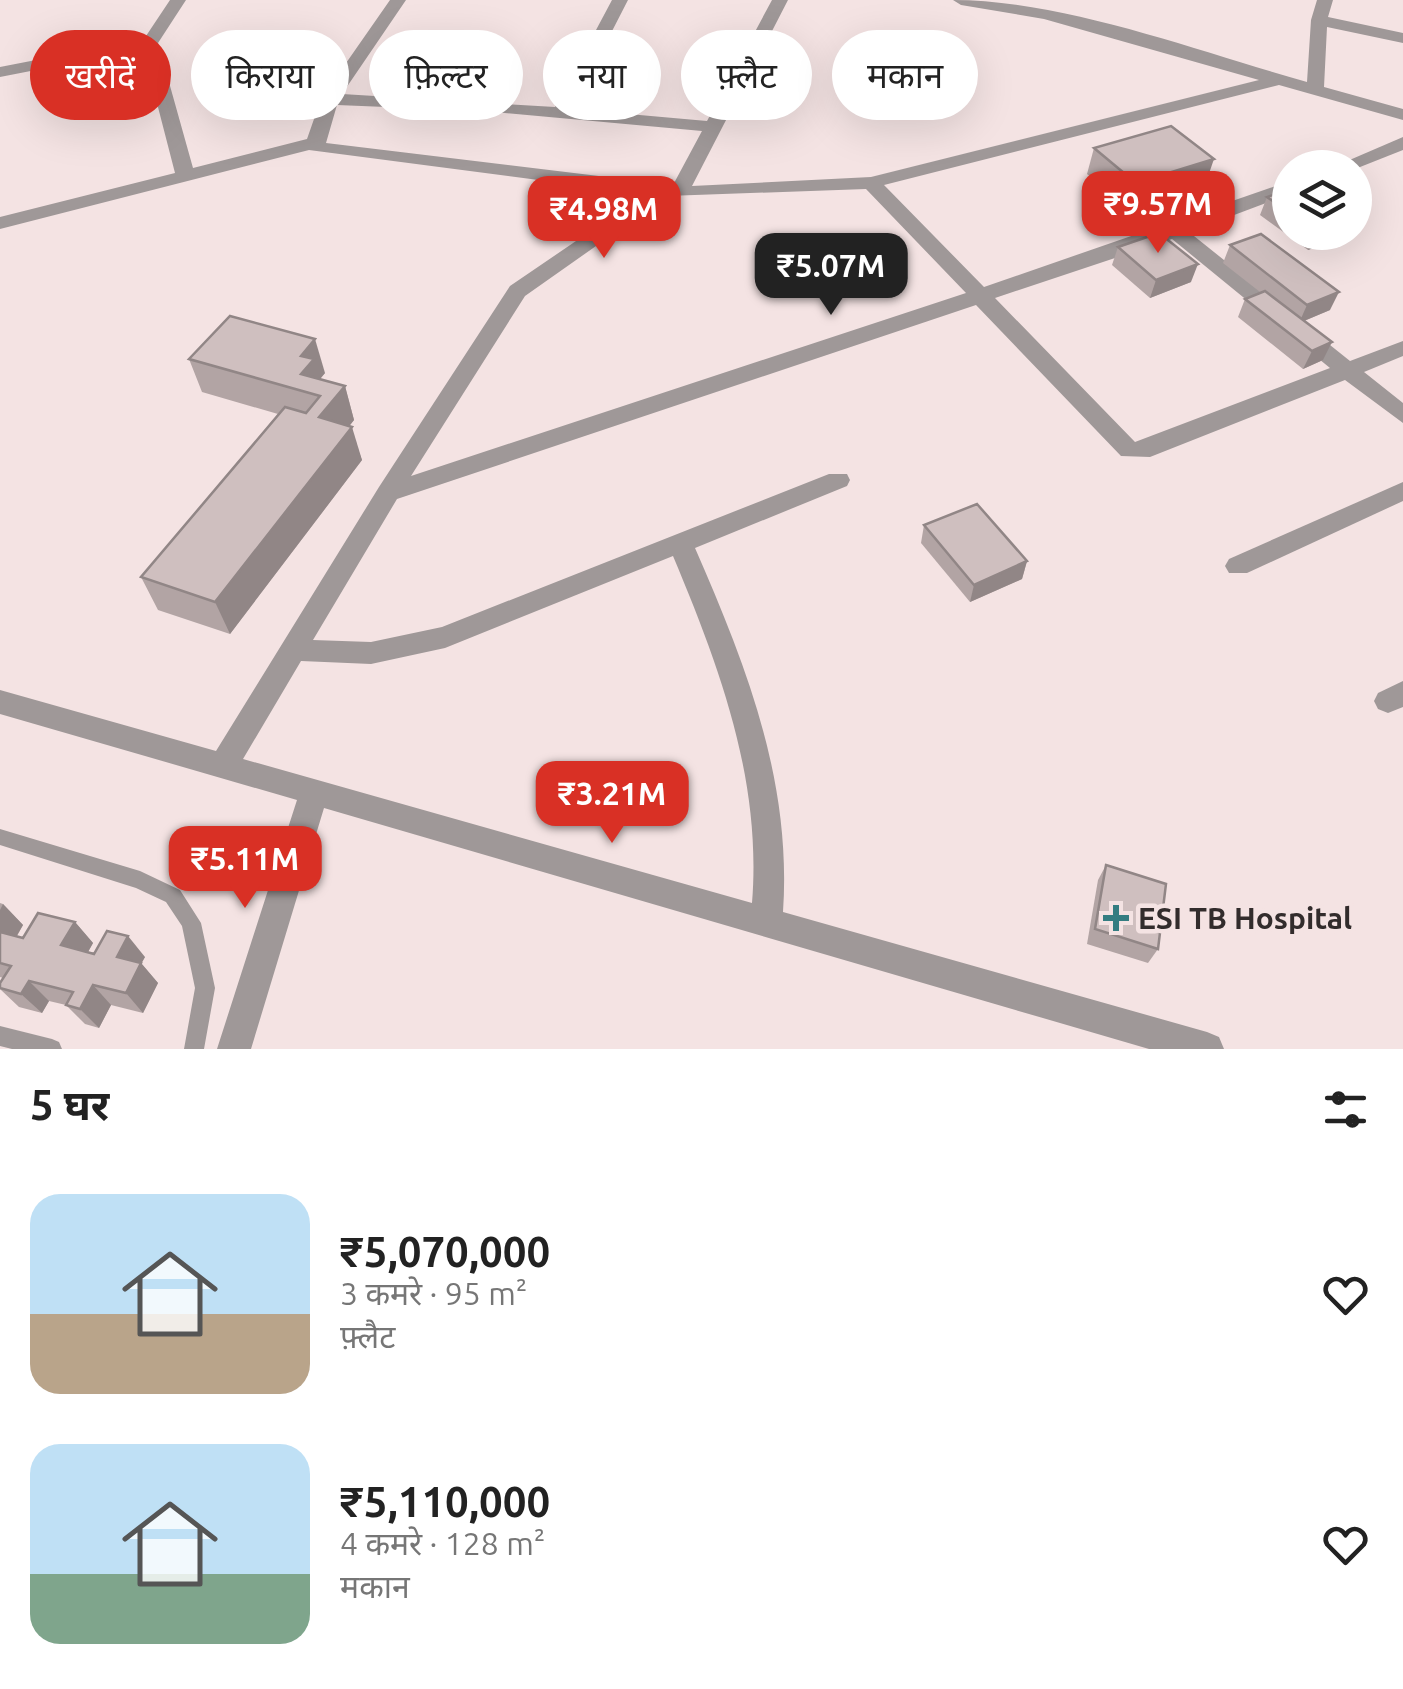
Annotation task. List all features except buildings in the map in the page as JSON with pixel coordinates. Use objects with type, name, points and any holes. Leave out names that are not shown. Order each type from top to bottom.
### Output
[{"type":"street","points":[[159,30],[178,0]]},
{"type":"street","points":[[349,71],[398,0]]},
{"type":"street","points":[[604,30],[620,0]]},
{"type":"street","points":[[223,766],[388,493],[517,291],[671,191],[715,126],[780,0]]},
{"type":"street","points":[[961,0],[1045,7],[1403,115]]},
{"type":"street","points":[[1315,88],[1319,20],[1325,0]]},
{"type":"street","points":[[1319,20],[1403,38]]},
{"type":"street","points":[[0,72],[30,66]]},
{"type":"street","points":[[0,222],[314,143],[326,151],[671,191],[871,183],[1283,79]]},
{"type":"street","points":[[349,100],[543,111]]},
{"type":"street","points":[[170,120],[185,175]]},
{"type":"street","points":[[314,143],[322,120]]},
{"type":"street","points":[[649,120],[715,126]]},
{"type":"street","points":[[1372,156],[1403,144]]},
{"type":"street","points":[[871,183],[1121,445],[1136,452],[1403,348]]},
{"type":"street","points":[[388,493],[1175,231],[1272,194]]},
{"type":"street","points":[[1175,231],[1403,415]]},
{"type":"street","points":[[292,650],[371,653],[404,649],[494,620],[838,480]]},
{"type":"street","points":[[1238,566],[1403,491]]},
{"type":"street","points":[[681,544],[731,670],[760,771],[770,832],[766,922]]},
{"type":"street","points":[[0,702],[1207,1049]]},
{"type":"street","points":[[234,1049],[314,792]]},
{"type":"lane","points":[[0,838],[140,880],[174,896],[191,923],[205,988],[194,1049]]},
{"type":"lane","points":[[0,1036],[52,1049]]},
{"type":"place","name":"ESI TB Hospital","points":[[1116,918]]}]
